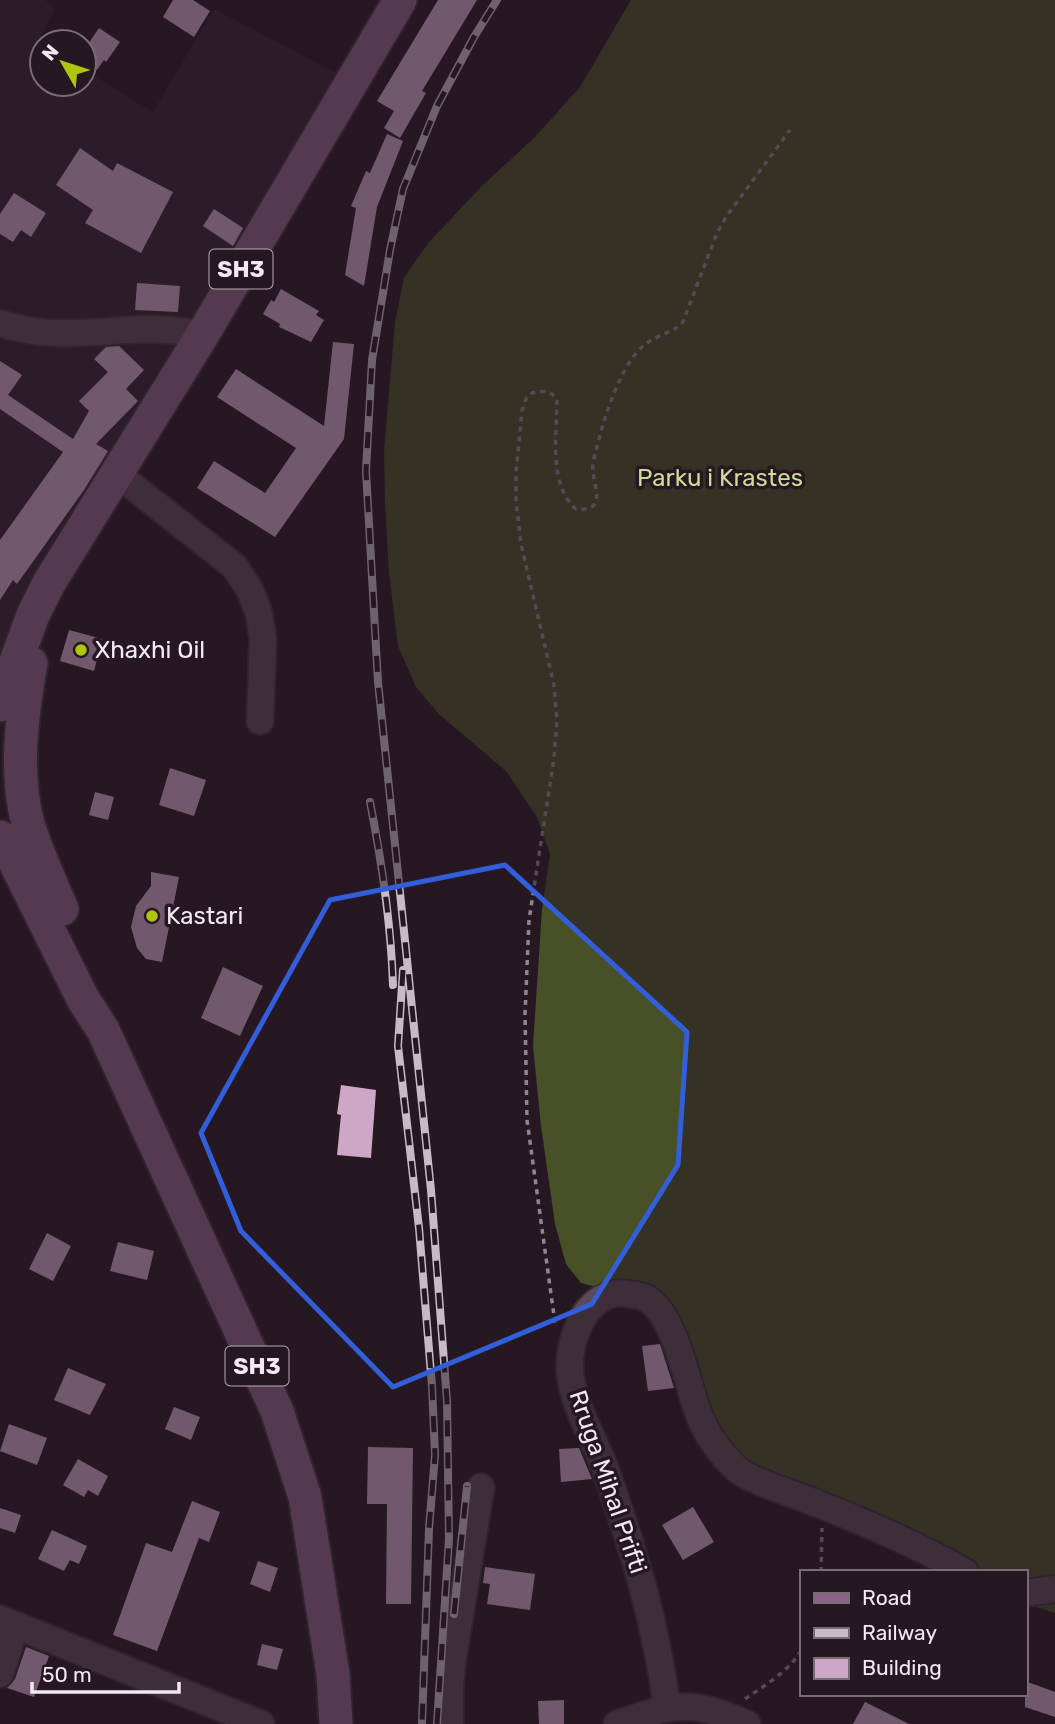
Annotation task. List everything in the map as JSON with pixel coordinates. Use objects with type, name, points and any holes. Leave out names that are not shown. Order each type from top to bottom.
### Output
[{"type":"main road","name":"SH3","points":[[0,732],[5,692],[33,615],[49,583],[203,334],[400,0]]},
{"type":"main road","name":"SH3","points":[[79,536],[60,587],[44,619],[33,654],[9,796],[7,848],[83,999],[103,1030],[277,1411],[305,1497],[333,1674],[336,1724]]},
{"type":"main road","name":"SH3","points":[[9,796],[41,859],[82,958],[103,1030]]},
{"type":"street","points":[[0,323],[37,333],[66,335],[145,329],[203,334]]},
{"type":"street","points":[[117,474],[234,566],[250,590],[259,614],[263,639],[260,721]]},
{"type":"street","name":"Rruga Mihal Prifti","points":[[667,1707],[660,1652],[642,1576],[603,1461],[582,1415],[570,1374],[570,1352],[576,1332],[591,1305],[606,1296],[619,1292],[644,1297],[667,1319],[698,1411],[715,1444],[739,1472],[934,1554],[962,1570]]},
{"type":"street","points":[[450,1724],[453,1657],[481,1487]]},
{"type":"street","points":[[1027,1593],[1055,1589]]},
{"type":"street","points":[[0,1674],[8,1622],[261,1724]]},
{"type":"street","points":[[617,1724],[667,1707],[691,1705],[733,1720]]},
{"type":"path","points":[[557,1335],[527,1120],[525,1014],[529,920],[554,758],[557,721],[554,685],[521,544],[517,511],[516,472],[522,411],[526,399],[532,393],[545,391],[553,394],[557,400],[558,467],[565,495],[576,509],[585,510],[593,506],[598,498],[593,465],[596,450],[625,372],[640,348],[682,324],[717,233],[790,130]]},
{"type":"path","points":[[821,1570],[823,1506]]},
{"type":"path","points":[[733,1720],[795,1661],[800,1653]]},
{"type":"highlighted area","points":[[505,865],[687,1032],[678,1165],[592,1304],[393,1387],[241,1231],[201,1133],[330,900]]},
{"type":"shaded area","points":[[0,0],[45,0],[55,9],[45,28],[28,28],[28,98],[98,98],[98,79],[153,112],[214,9],[342,76],[0,658]]},
{"type":"green space","name":"Parku i Krastes","points":[[631,0],[1055,0],[1055,1613],[1027,1604],[1027,1570],[966,1570],[766,1481],[718,1442],[679,1322],[600,1288],[581,1283],[566,1264],[555,1224],[533,1046],[542,909],[550,854],[537,817],[507,772],[439,714],[416,687],[398,646],[389,573],[384,452],[395,322],[404,278],[429,242],[483,185],[535,137],[580,87]]},
{"type":"building","points":[[173,0],[193,0],[210,11],[194,37],[163,17]]},
{"type":"building","points":[[438,0],[477,0],[422,91],[426,93],[400,138],[384,128],[394,111],[377,101]]},
{"type":"building","points":[[98,29],[120,42],[98,69]]},
{"type":"building","points":[[387,134],[403,141],[377,207],[364,286],[345,275],[356,208],[351,206],[366,171],[370,173]]},
{"type":"building","points":[[80,148],[113,171],[117,163],[173,192],[141,253],[85,223],[93,210],[56,185]]},
{"type":"building","points":[[14,193],[46,213],[31,237],[21,230],[13,242],[0,234],[0,214]]},
{"type":"building","points":[[214,209],[243,228],[233,246],[203,226]]},
{"type":"building","points":[[137,283],[180,286],[178,312],[135,310]]},
{"type":"building","points":[[281,289],[319,311],[316,315],[324,320],[311,342],[279,327],[280,324],[263,314]]},
{"type":"building","points":[[333,342],[354,344],[344,439],[275,537],[197,488],[214,461],[265,493],[296,448],[217,397],[236,369],[324,426]]},
{"type":"building","points":[[119,346],[144,370],[126,389],[138,401],[96,444],[108,451],[84,490],[17,584],[13,580],[0,600],[0,540],[63,452],[0,409],[0,361],[22,375],[8,395],[73,439],[89,411],[79,401],[108,372],[94,359],[106,347]]},
{"type":"building","name":"Xhaxhi Oil","points":[[69,630],[102,639],[94,671],[60,661]]},
{"type":"building","points":[[170,768],[206,780],[194,816],[159,805]]},
{"type":"building","points":[[95,792],[114,797],[108,820],[89,815]]},
{"type":"building","name":"Kastari","points":[[151,872],[179,877],[162,962],[146,959],[137,948],[131,927],[136,906],[151,886]]},
{"type":"building","points":[[223,967],[263,986],[240,1036],[201,1018]]},
{"type":"building","points":[[341,1085],[376,1090],[371,1158],[337,1155],[341,1115],[337,1114]]},
{"type":"building","points":[[47,1233],[71,1246],[53,1281],[29,1269]]},
{"type":"building","points":[[118,1242],[154,1251],[147,1280],[110,1271]]},
{"type":"building","points":[[660,1344],[674,1388],[648,1391],[642,1346]]},
{"type":"building","points":[[68,1368],[106,1384],[90,1415],[54,1400]]},
{"type":"building","points":[[174,1407],[200,1417],[191,1440],[165,1429]]},
{"type":"building","points":[[9,1424],[47,1438],[37,1465],[0,1451]]},
{"type":"building","points":[[368,1447],[413,1448],[411,1604],[386,1604],[387,1504],[367,1504]]},
{"type":"building","points":[[579,1448],[592,1479],[561,1482],[559,1449]]},
{"type":"building","points":[[78,1459],[108,1476],[98,1496],[88,1490],[84,1497],[63,1485]]},
{"type":"building","points":[[192,1501],[220,1512],[209,1542],[199,1538],[157,1651],[113,1635],[146,1543],[172,1552]]},
{"type":"building","points":[[693,1507],[714,1542],[683,1560],[662,1525]]},
{"type":"building","points":[[0,1508],[21,1515],[15,1533],[0,1528]]},
{"type":"building","points":[[52,1530],[87,1546],[79,1564],[70,1560],[64,1571],[38,1559]]},
{"type":"building","points":[[258,1561],[278,1568],[270,1592],[250,1584]]},
{"type":"building","points":[[485,1567],[535,1574],[530,1610],[487,1604],[490,1584],[483,1583]]},
{"type":"building","points":[[262,1644],[283,1649],[277,1670],[257,1665]]},
{"type":"building","points":[[26,1647],[49,1656],[34,1697],[7,1688],[15,1679]]},
{"type":"building","points":[[1027,1682],[1055,1692],[1055,1717],[1025,1707]]},
{"type":"building","points":[[564,1700],[564,1724],[539,1724],[538,1701]]},
{"type":"building","points":[[865,1702],[909,1724],[853,1724]]},
{"type":"railway","points":[[437,1724],[449,1539],[447,1401],[431,1190],[378,682],[366,471],[372,360],[403,189],[437,106],[497,0]]},
{"type":"railway","points":[[370,802],[385,893],[393,985]]},
{"type":"railway","points":[[403,970],[398,1046],[419,1228],[435,1455],[429,1529],[422,1724]]},
{"type":"railway","points":[[454,1614],[467,1486]]},
{"type":"place","name":"Xhaxhi Oil","points":[[81,650]]},
{"type":"place","name":"Kastari","points":[[152,916]]}]
